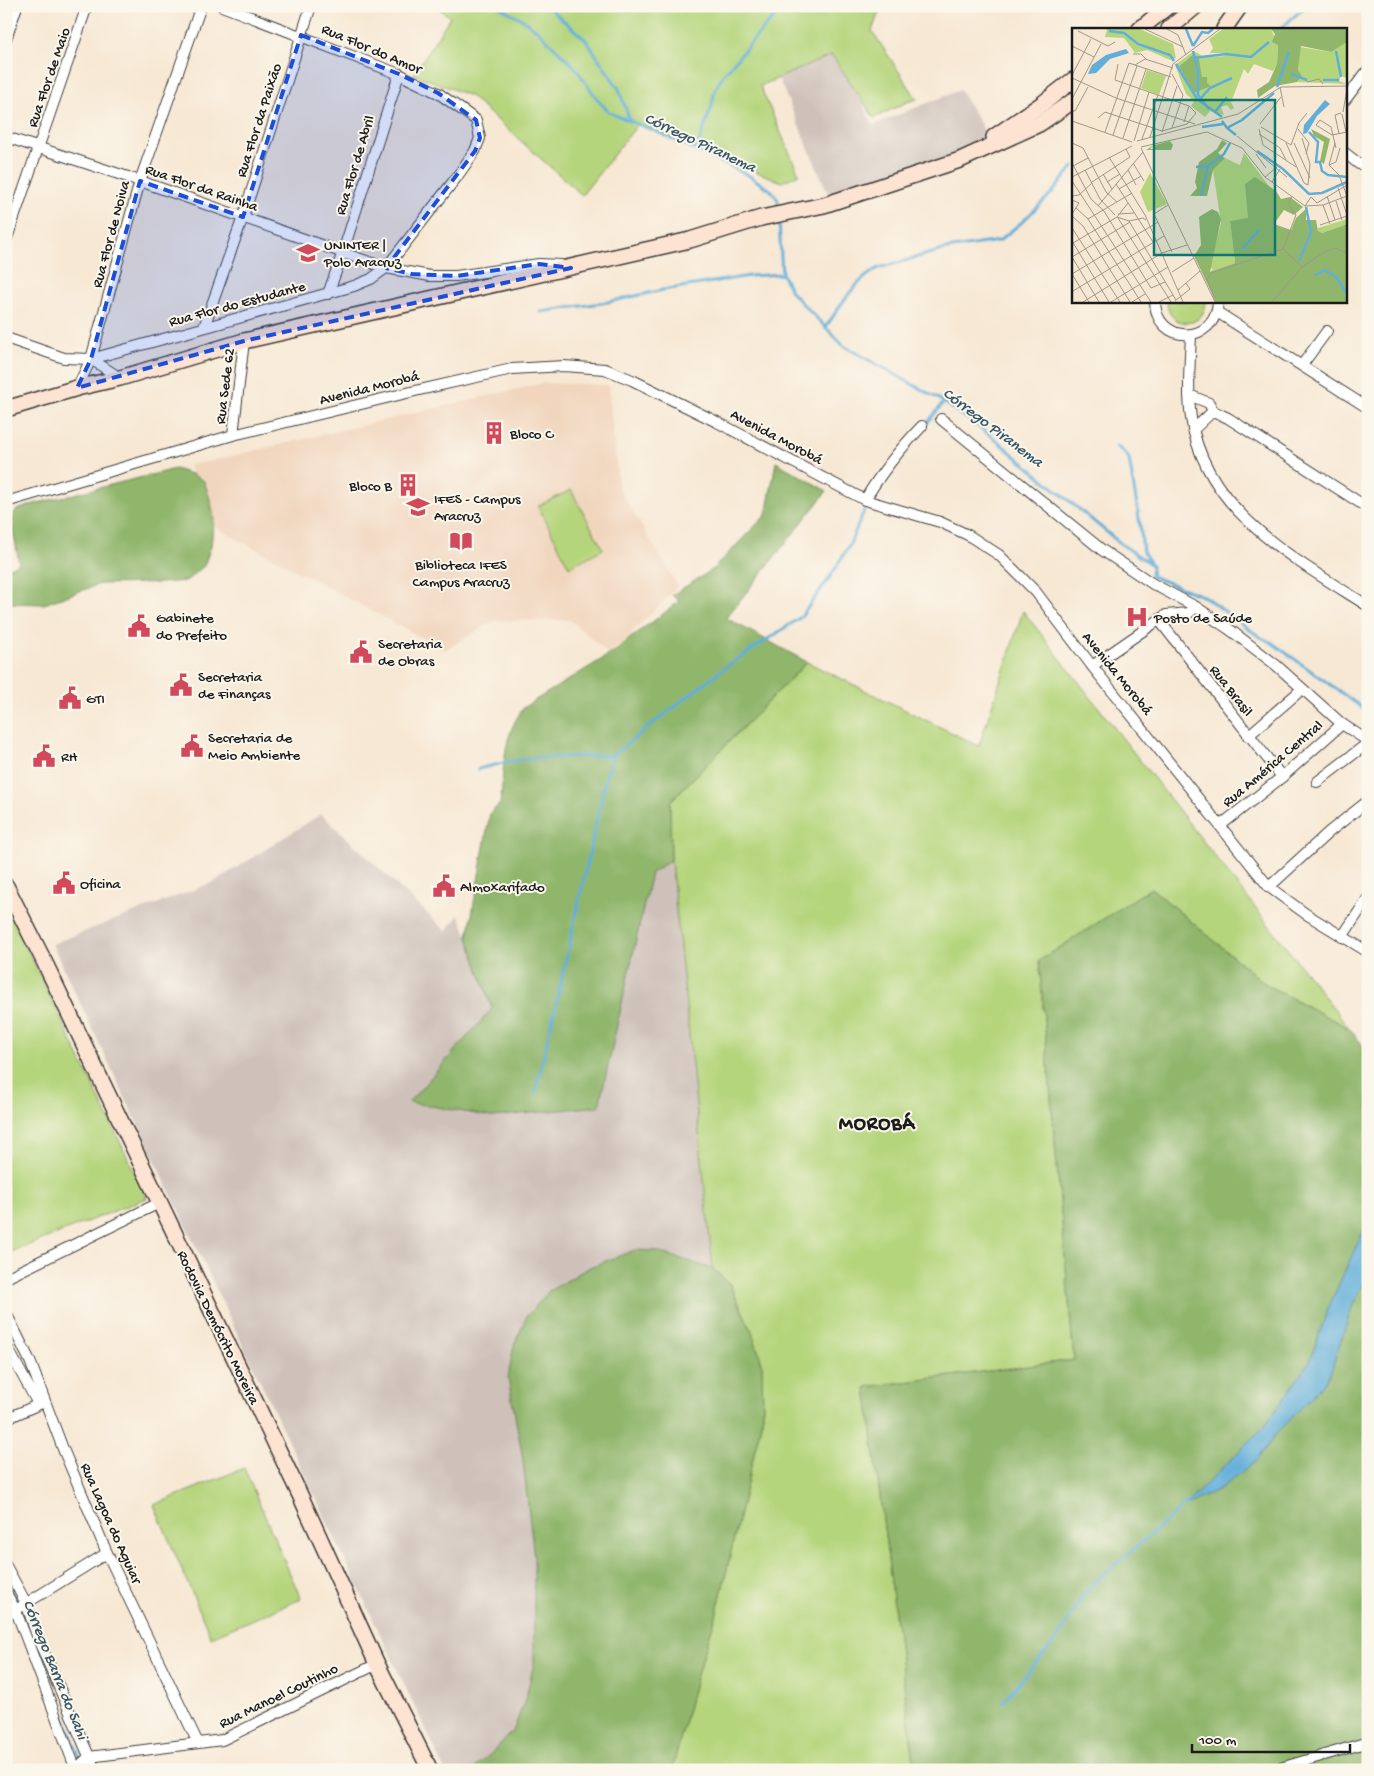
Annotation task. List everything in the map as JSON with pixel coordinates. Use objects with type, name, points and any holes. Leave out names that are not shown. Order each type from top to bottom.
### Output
[{"type":"main road","points":[[1141,28],[1168,6]]},
{"type":"main road","points":[[1176,27],[1176,15],[1183,6]]},
{"type":"main road","points":[[1176,27],[1196,6]]},
{"type":"main road","points":[[1225,28],[1240,6]]},
{"type":"main road","points":[[960,160],[1042,104],[1072,81]]},
{"type":"main road","points":[[6,409],[77,388],[120,378],[244,341],[571,268],[690,240],[761,218],[824,205],[960,160],[1039,124],[1072,102]]},
{"type":"main road","name":"Rodovia Demócrito Moreira","points":[[6,886],[43,959],[300,1495],[377,1664],[430,1770]]},
{"type":"street","points":[[6,39],[17,6]]},
{"type":"street","name":"Rua Flor de Maio","points":[[6,241],[87,6]]},
{"type":"street","name":"Rua Flor de Noiva","points":[[77,388],[91,359],[140,181],[202,6]]},
{"type":"street","name":"Rua Flor do Amor","points":[[222,6],[399,74],[438,93],[476,120]]},
{"type":"street","name":"Rua Flor da Paixão","points":[[204,327],[243,217],[311,6]]},
{"type":"street","points":[[1346,99],[1368,70]]},
{"type":"street","name":"Rua Flor de Abril","points":[[328,294],[399,74]]},
{"type":"street","name":"Rua Flor do Estudante","points":[[6,338],[64,358],[91,359],[328,294],[371,279],[386,268],[476,151],[480,138],[476,120]]},
{"type":"street","name":"Rua Flor da Rainha","points":[[6,137],[140,181],[386,268],[430,276],[456,276],[539,264],[559,264],[571,268]]},
{"type":"street","points":[[1346,154],[1359,164]]},
{"type":"street","points":[[1155,302],[1156,312],[1160,320],[1166,327],[1182,334],[1200,332],[1207,327],[1213,320],[1218,307],[1368,408]]},
{"type":"street","points":[[1302,365],[1327,331]]},
{"type":"street","points":[[1191,334],[1189,395],[1193,430],[1197,445],[1209,472],[1233,505],[1254,528],[1290,556],[1368,606]]},
{"type":"street","name":"Rua Sede 62","points":[[233,435],[244,341]]},
{"type":"street","points":[[91,359],[120,378]]},
{"type":"street","name":"Avenida Morobá","points":[[6,502],[233,435],[415,391],[512,370],[564,366],[605,369],[632,380],[717,422],[866,500],[940,522],[968,535],[999,555],[1036,592],[1092,666],[1269,887],[1306,914],[1368,952]]},
{"type":"street","points":[[1189,395],[1209,403],[1214,411],[1228,418],[1368,508]]},
{"type":"street","points":[[1193,430],[1214,411]]},
{"type":"street","points":[[941,419],[1102,550],[1153,584],[1230,629],[1276,665],[1342,724],[1368,742],[1317,782]]},
{"type":"street","points":[[866,500],[884,470],[904,444],[922,426]]},
{"type":"street","points":[[1092,666],[1166,615],[1190,613],[1196,608]]},
{"type":"street","name":"Rua Brasil","points":[[1159,620],[1282,777]]},
{"type":"street","points":[[1248,736],[1302,689]]},
{"type":"street","name":"Rua América Central","points":[[1221,825],[1282,777],[1342,724]]},
{"type":"street","points":[[1269,887],[1329,832],[1368,801]]},
{"type":"street","points":[[1342,937],[1368,898]]},
{"type":"street","points":[[6,1278],[159,1204]]},
{"type":"street","name":"Rua Lagoa do Aguiar","points":[[6,1312],[30,1361],[41,1403],[107,1553],[198,1743]]},
{"type":"street","points":[[6,1345],[41,1403],[6,1419]]},
{"type":"street","points":[[6,1616],[107,1553]]},
{"type":"street","points":[[6,1566],[26,1603],[38,1639],[95,1770]]},
{"type":"street","points":[[6,1593],[16,1611],[76,1770],[89,1757]]},
{"type":"street","name":"Rua Manoel Coutinho","points":[[89,1757],[222,1740],[377,1664]]},
{"type":"street","points":[[1274,1770],[1368,1742]]},
{"type":"highlighted area","points":[[301,35],[399,74],[438,93],[476,120],[480,138],[475,151],[386,268],[412,274],[456,276],[539,264],[571,268],[244,341],[77,388],[91,359],[140,181],[243,217]]},
{"type":"shaded area","points":[[836,50],[873,125],[960,90],[989,138],[966,152],[830,198],[778,77]]},
{"type":"shaded area","name":"IFES - Campus Aracruz","points":[[543,383],[608,385],[619,489],[678,586],[610,655],[570,620],[494,621],[445,650],[213,526],[189,466]]},
{"type":"shaded area","points":[[321,814],[446,931],[459,915],[492,1009],[409,1102],[492,1117],[599,1106],[651,873],[671,860],[713,1269],[656,1251],[635,1250],[590,1267],[549,1291],[527,1316],[515,1345],[508,1378],[522,1453],[534,1557],[534,1663],[526,1697],[514,1729],[473,1770],[445,1770],[52,944],[214,882]]},
{"type":"green space","points":[[436,6],[881,6],[872,31],[917,99],[874,118],[832,55],[760,86],[799,174],[782,182],[638,124],[582,195],[470,96],[414,74],[450,17]]},
{"type":"green space","points":[[1167,302],[1206,302],[1204,311],[1200,317],[1186,323],[1173,317],[1169,311]]},
{"type":"green space","points":[[776,462],[827,491],[726,618],[807,662],[670,802],[671,860],[651,873],[599,1106],[492,1117],[409,1102],[492,1009],[468,937],[490,813],[500,804],[505,754],[511,730],[517,719],[524,707],[617,650],[679,601],[672,595],[712,570],[766,515]]},
{"type":"green space","points":[[175,469],[204,481],[214,518],[211,546],[204,566],[186,581],[100,584],[44,604],[6,603],[6,570],[19,563],[9,519],[17,510],[34,504]]},
{"type":"green space","points":[[571,490],[603,549],[569,567],[538,506]]},
{"type":"green space","points":[[1023,611],[1350,1029],[1267,985],[1151,888],[1039,961],[1074,1360],[866,1387],[915,1770],[672,1770],[698,1671],[716,1616],[763,1415],[762,1363],[751,1329],[730,1284],[713,1269],[671,860],[670,802],[807,662],[979,746]]},
{"type":"green space","points":[[1151,888],[1267,985],[1350,1029],[1368,1052],[1368,1224],[1360,1237],[1327,1311],[1310,1361],[1265,1426],[1185,1506],[1221,1488],[1256,1461],[1278,1431],[1312,1397],[1330,1374],[1353,1304],[1368,1277],[1368,1415],[1365,1419],[1368,1421],[1368,1770],[915,1770],[866,1387],[1074,1360],[1039,961]]},
{"type":"green space","points":[[6,905],[147,1198],[6,1254]]},
{"type":"green space","points":[[635,1250],[656,1251],[713,1269],[729,1284],[751,1329],[762,1363],[763,1415],[716,1616],[698,1671],[672,1770],[473,1770],[514,1729],[526,1697],[534,1663],[534,1557],[522,1453],[508,1378],[514,1345],[527,1316],[549,1291],[590,1267]]},
{"type":"green space","points":[[244,1468],[301,1599],[211,1637],[154,1505]]},
{"type":"water","points":[[1368,1224],[1368,1277],[1353,1304],[1330,1374],[1312,1397],[1278,1431],[1256,1461],[1221,1488],[1183,1507],[1265,1426],[1310,1361],[1327,1311],[1360,1237]]},
{"type":"waterway","name":"Córrego Piranema","points":[[497,6],[522,19],[538,31],[574,66],[608,111],[748,175],[772,191],[778,200],[778,211]]},
{"type":"waterway","name":"Córrego Piranema","points":[[547,6],[586,40],[619,89],[630,121]]},
{"type":"waterway","points":[[696,150],[711,109],[715,90],[723,75],[785,6]]},
{"type":"waterway","points":[[1281,28],[1306,6]]},
{"type":"waterway","points":[[825,328],[855,287],[879,268],[946,249],[999,241],[1051,194],[1072,168]]},
{"type":"waterway","name":"Córrego Piranema","points":[[779,220],[782,274],[792,293],[844,346],[944,402],[990,435],[1121,544],[1152,565]]},
{"type":"waterway","points":[[541,312],[608,302],[663,290],[750,276],[782,274]]},
{"type":"waterway","points":[[924,427],[944,402]]},
{"type":"waterway","points":[[1116,446],[1129,459],[1143,552],[1150,562]]},
{"type":"waterway","points":[[535,1093],[607,773],[613,755],[720,671],[801,617],[830,577],[849,546],[867,504]]},
{"type":"waterway","name":"Córrego Piranema","points":[[1152,565],[1151,576],[1205,597],[1368,712]]},
{"type":"waterway","points":[[478,769],[512,761],[537,758],[613,755]]},
{"type":"waterway","points":[[1003,1702],[1059,1636],[1084,1594],[1094,1583],[1190,1501]]},
{"type":"waterway","name":"Córrego Barra do Sahi","points":[[7,1577],[19,1606]]},
{"type":"waterway","name":"Córrego Barra do Sahi","points":[[28,1628],[85,1770]]},
{"type":"place","name":"UNINTER | Polo Aracruz","points":[[308,253]]},
{"type":"place","name":"Bloco C","points":[[494,433]]},
{"type":"place","name":"Bloco B","points":[[408,485]]},
{"type":"place","name":"IFES - Campus Aracruz","points":[[418,507]]},
{"type":"place","name":"Biblioteca IFES Campus Aracruz","points":[[461,541]]},
{"type":"place","name":"Posto de Saúde","points":[[1137,617]]},
{"type":"place","name":"Gabinete do Prefeito","points":[[139,626]]},
{"type":"place","name":"Secretaria de Obras","points":[[361,652]]},
{"type":"place","name":"Secretaria de Finanças","points":[[181,685]]},
{"type":"place","name":"GTI","points":[[70,698]]},
{"type":"place","name":"Secretaria de Meio Ambiente","points":[[192,746]]},
{"type":"place","name":"RH","points":[[44,756]]},
{"type":"place","name":"Oficina","points":[[64,883]]},
{"type":"place","name":"Almoxarifado","points":[[444,886]]},
{"type":"district","name":"MOROBÁ","points":[[877,1122]]}]
